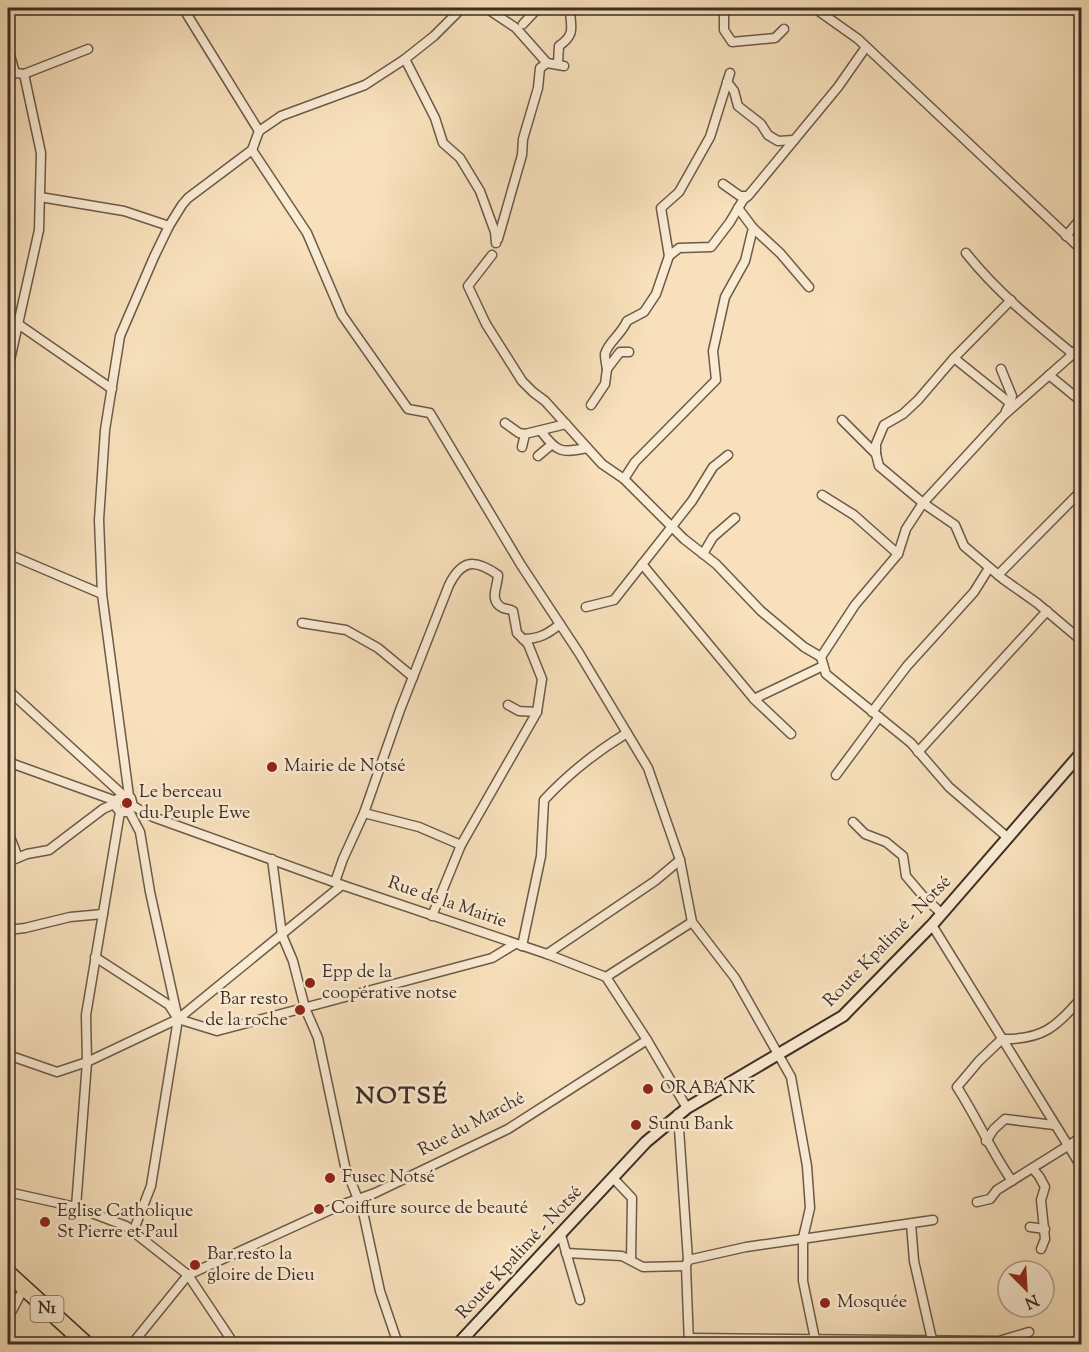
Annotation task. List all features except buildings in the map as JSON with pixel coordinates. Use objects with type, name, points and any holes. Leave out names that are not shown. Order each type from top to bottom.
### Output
[{"type":"highway","name":"N1","points":[[8,1273],[86,1344]]},
{"type":"main road","name":"Route Kpalimé - Notsé","points":[[458,1344],[646,1142],[683,1111],[722,1086],[780,1055],[843,1016],[932,926],[1082,752]]},
{"type":"street","points":[[183,8],[259,131]]},
{"type":"street","points":[[133,1232],[151,1186],[178,1019],[150,892],[140,832],[127,810],[116,807],[121,799],[102,594],[99,520],[105,429],[120,336],[169,226],[188,198],[252,150],[259,131],[281,116],[365,85],[405,59],[434,36],[462,8]]},
{"type":"street","points":[[486,8],[516,28],[547,63],[561,64],[560,46],[570,38],[572,33],[570,8]]},
{"type":"street","points":[[523,24],[538,8]]},
{"type":"street","points":[[724,8],[724,30],[732,42],[775,38],[784,29]]},
{"type":"street","points":[[817,8],[866,47],[1082,250]]},
{"type":"street","points":[[669,256],[679,248],[711,247],[743,200],[837,87],[866,47]]},
{"type":"street","points":[[8,48],[41,153],[39,230],[8,369]]},
{"type":"street","points":[[16,74],[87,49]]},
{"type":"street","points":[[405,59],[435,118],[443,143],[460,158],[480,191],[495,232],[496,243],[522,155],[523,139],[538,88],[540,69],[547,63]]},
{"type":"street","points":[[591,405],[605,384],[607,369],[605,354],[612,341],[622,333],[627,321],[644,312],[656,294],[669,256],[660,208],[679,192],[710,137],[729,78],[738,106],[760,124],[768,135],[778,141],[794,140]]},
{"type":"street","points":[[252,150],[307,233],[342,315],[408,409],[430,413],[520,565],[560,624],[648,768],[680,860],[692,922],[735,978],[791,1077],[807,1166],[810,1208],[803,1238],[803,1281],[816,1342]]},
{"type":"street","points":[[723,184],[740,196],[748,196]]},
{"type":"street","points":[[40,198],[124,211],[169,226]]},
{"type":"street","points":[[738,208],[753,228],[780,253],[809,287]]},
{"type":"street","points":[[1066,236],[1082,217]]},
{"type":"street","points":[[624,479],[635,462],[716,380],[713,351],[725,297],[745,261],[753,228]]},
{"type":"street","points":[[966,253],[984,276],[1073,354]]},
{"type":"street","points":[[492,255],[478,270],[468,286],[486,324],[522,381],[545,401],[602,464],[624,479],[672,527],[716,564],[761,612],[822,661],[826,674],[918,752],[949,787],[1007,837]]},
{"type":"street","points":[[1011,300],[954,358],[918,400],[903,414],[884,425],[876,444],[876,454],[879,466],[923,503],[955,525],[964,546],[1082,641]]},
{"type":"street","points":[[8,317],[112,389]]},
{"type":"street","points":[[754,699],[822,661],[855,605],[898,554],[906,530],[923,503],[1003,416],[1082,344]]},
{"type":"street","points":[[607,369],[620,352],[629,352]]},
{"type":"street","points":[[954,358],[1010,403]]},
{"type":"street","points":[[1002,369],[1012,396],[1003,416]]},
{"type":"street","points":[[1050,375],[1082,402]]},
{"type":"street","points":[[842,420],[876,454]]},
{"type":"street","points":[[505,423],[519,433],[525,434],[566,424]]},
{"type":"street","points":[[541,431],[551,445],[565,452],[587,448]]},
{"type":"street","points":[[522,447],[525,434]]},
{"type":"street","points":[[538,456],[551,445]]},
{"type":"street","points":[[586,608],[614,600],[692,501],[713,467],[728,454]]},
{"type":"street","points":[[998,575],[1082,490]]},
{"type":"street","points":[[822,495],[854,515],[898,554]]},
{"type":"street","points":[[703,554],[713,537],[735,518]]},
{"type":"street","points":[[8,554],[102,594]]},
{"type":"street","points":[[8,1055],[57,1072],[87,1062],[178,1019],[282,935],[338,884],[343,860],[364,813],[412,676],[449,585],[458,569],[473,563],[498,575],[495,598],[504,609],[513,611],[517,633],[528,644],[542,679],[537,712],[461,845],[432,915]]},
{"type":"street","points":[[642,564],[754,699],[792,734]]},
{"type":"street","points":[[836,775],[907,666],[974,592],[989,568]]},
{"type":"street","points":[[918,752],[1047,611]]},
{"type":"street","points":[[302,623],[346,630],[378,648],[412,676]]},
{"type":"street","points":[[523,639],[536,639],[549,633],[560,624]]},
{"type":"street","points":[[8,690],[121,799]]},
{"type":"street","points":[[508,705],[519,711],[537,712]]},
{"type":"street","points":[[95,957],[169,1005],[178,1019],[217,1031],[492,958],[518,945],[541,856],[544,800],[566,777],[601,749],[627,733]]},
{"type":"street","points":[[8,762],[133,801],[127,810],[103,914],[86,1015],[87,1062],[76,1207]]},
{"type":"street","points":[[8,832],[12,854],[49,850],[121,799]]},
{"type":"street","name":"Rue de la Mairie","points":[[127,810],[273,858],[338,884],[547,954],[606,977]]},
{"type":"street","points":[[364,813],[419,827],[461,845]]},
{"type":"street","points":[[853,822],[866,834],[886,842],[903,856],[906,876],[922,896],[942,914]]},
{"type":"street","points":[[8,862],[27,854]]},
{"type":"street","points":[[273,858],[282,935],[293,961],[305,1008],[318,1038],[345,1166],[363,1212],[380,1291],[398,1344]]},
{"type":"street","points":[[547,954],[655,881],[680,860]]},
{"type":"street","points":[[8,930],[70,917],[103,914]]},
{"type":"street","points":[[692,922],[606,977],[647,1040],[683,1111],[689,1341],[999,1341],[1029,1332]]},
{"type":"street","points":[[932,926],[1082,1168]]},
{"type":"street","points":[[1012,1181],[986,1141],[975,1114],[957,1087],[1002,1039],[1019,1040],[1046,1032],[1082,997]]},
{"type":"street","name":"Rue du Marché","points":[[132,1344],[188,1275],[508,1129],[647,1040]]},
{"type":"street","points":[[986,1141],[1005,1119],[1054,1125]]},
{"type":"street","points":[[976,1202],[990,1199],[997,1190],[1082,1137]]},
{"type":"street","points":[[1033,1169],[1040,1176],[1044,1187],[1041,1200],[1045,1239],[1041,1249]]},
{"type":"street","points":[[613,1178],[632,1198],[631,1260]]},
{"type":"street","points":[[8,1192],[76,1207],[126,1226],[188,1275],[234,1344]]},
{"type":"street","points":[[566,1253],[622,1256],[643,1267],[687,1263],[746,1247],[933,1220]]},
{"type":"street","points":[[911,1224],[914,1262],[932,1342]]},
{"type":"street","points":[[1030,1227],[1045,1229]]},
{"type":"street","points":[[561,1235],[580,1300]]},
{"type":"street","points":[[8,1318],[24,1288]]},
{"type":"place","name":"Mairie de Notsé","points":[[272,767]]},
{"type":"place","name":"Le berceau du Peuple Ewe","points":[[127,803]]},
{"type":"place","name":"Epp de la coopérative notse","points":[[310,983]]},
{"type":"place","name":"Bar resto de la roche","points":[[300,1010]]},
{"type":"place","name":"ORABANK","points":[[648,1089]]},
{"type":"place","name":"Sunu Bank","points":[[636,1125]]},
{"type":"place","name":"Fusec Notsé","points":[[330,1178]]},
{"type":"place","name":"Coiffure source de beauté","points":[[319,1209]]},
{"type":"place","name":"Eglise Catholique St Pierre et Paul","points":[[45,1222]]},
{"type":"place","name":"Bar resto la gloire de Dieu","points":[[195,1265]]},
{"type":"place","name":"Mosquée","points":[[825,1303]]},
{"type":"district","name":"NOTSÉ","points":[[402,1097]]}]
